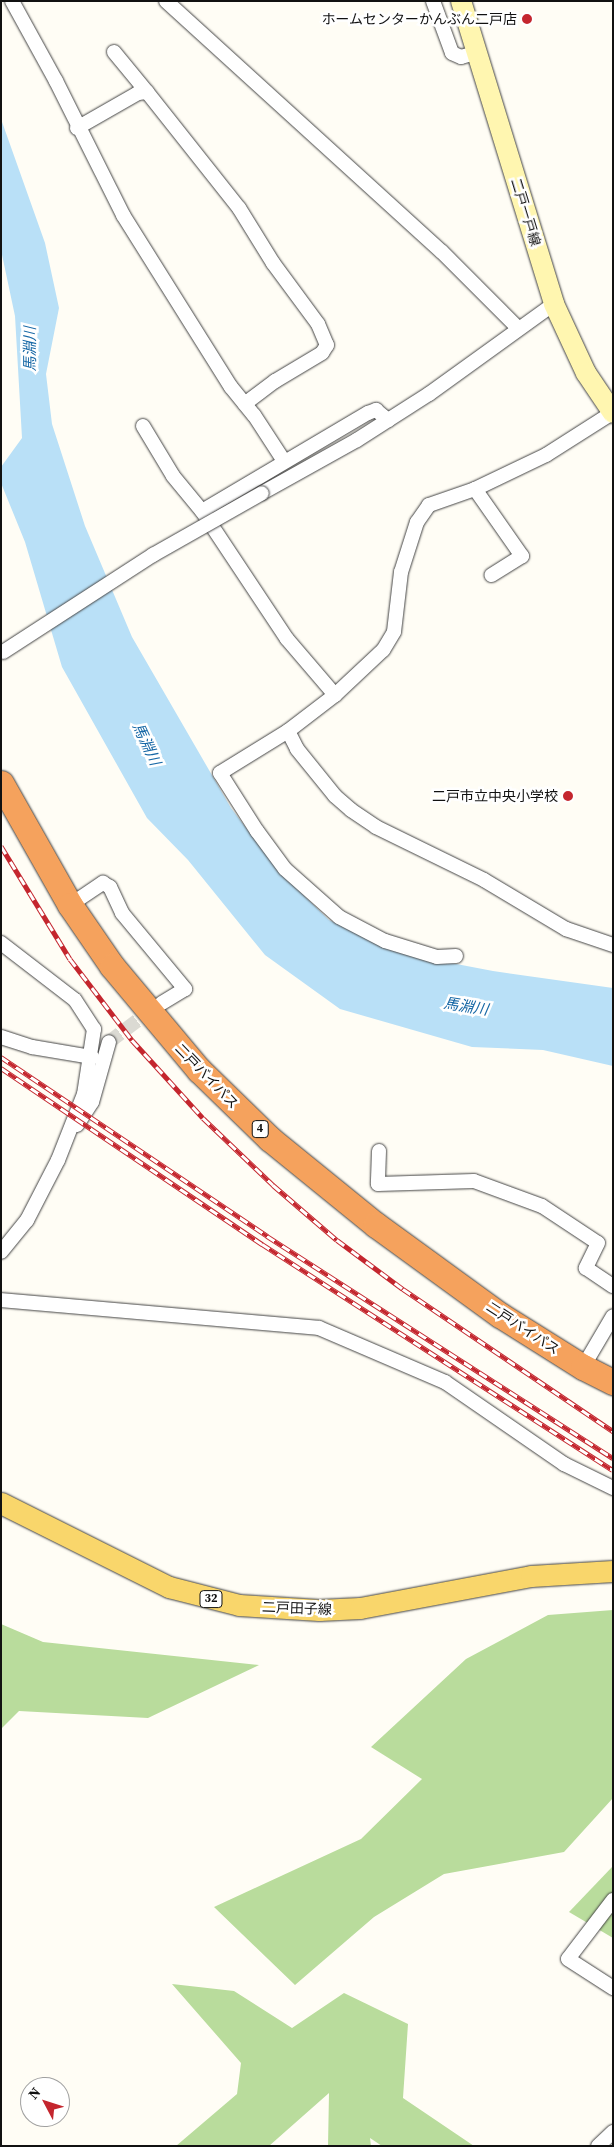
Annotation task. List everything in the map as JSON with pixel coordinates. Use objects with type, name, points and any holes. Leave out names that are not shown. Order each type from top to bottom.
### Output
[{"type":"highway","name":"二戸バイパス","points":[[1,783],[70,904],[161,1029],[270,1139],[376,1225],[500,1315],[583,1367],[613,1382]]},
{"type":"main road","name":"二戸一戸線","points":[[461,1],[554,304],[586,373],[613,413]]},
{"type":"main road","name":"二戸田子線","points":[[1,1503],[169,1587],[239,1605],[319,1610],[360,1608],[531,1576],[613,1571]]},
{"type":"street","points":[[12,1],[56,81],[77,128],[122,214],[231,387],[284,460]]},
{"type":"street","points":[[166,1],[442,252],[518,328]]},
{"type":"street","points":[[433,1],[452,53],[461,57],[478,52]]},
{"type":"street","points":[[114,52],[239,208],[273,262],[318,324],[327,345],[322,353],[275,381],[245,404]]},
{"type":"street","points":[[77,128],[138,92],[147,92]]},
{"type":"street","points":[[2,653],[153,555],[388,420],[429,394],[518,328],[554,304]]},
{"type":"street","points":[[202,511],[284,460],[368,413],[376,410],[388,420]]},
{"type":"street","points":[[456,956],[437,957],[385,941],[338,917],[285,869],[257,832],[220,773],[288,731],[335,695],[383,650],[394,632],[401,572],[422,513],[429,505],[476,489],[546,455],[613,413]]},
{"type":"street","points":[[143,426],[173,476],[202,511],[287,639],[335,695]]},
{"type":"street","points":[[476,489],[522,556],[492,575]]},
{"type":"street","points":[[288,731],[297,749],[335,796],[351,810],[376,827],[476,875],[566,929],[613,945]]},
{"type":"street","points":[[70,904],[104,883],[110,887],[122,913],[185,989],[162,1003]]},
{"type":"street","points":[[1,943],[75,1000],[94,1029],[92,1057],[84,1094],[64,1144],[27,1220],[1,1252]]},
{"type":"street","points":[[1,1037],[32,1047],[92,1057]]},
{"type":"street","points":[[64,1144],[92,1102],[109,1042]]},
{"type":"street","points":[[379,1151],[378,1184],[474,1181],[542,1206],[598,1243],[586,1268],[613,1286]]},
{"type":"street","points":[[1,1300],[319,1328],[445,1382],[557,1459],[613,1488]]},
{"type":"street","points":[[583,1367],[613,1316]]},
{"type":"street","points":[[613,1900],[568,1959],[613,1988]]},
{"type":"street","points":[[598,2146],[613,2132]]},
{"type":"green space","points":[[613,1610],[613,1798],[564,1852],[444,1874],[374,1917],[295,1985],[214,1907],[361,1839],[422,1779],[371,1747],[466,1659],[548,1615]]},
{"type":"green space","points":[[1,1624],[43,1642],[259,1665],[148,1718],[19,1711],[1,1729]]},
{"type":"green space","points":[[613,1866],[613,1938],[569,1912]]},
{"type":"green space","points":[[172,1984],[234,1991],[292,2028],[344,1993],[408,2024],[403,2098],[474,2146],[382,2146],[370,2138],[371,2146],[328,2146],[329,2093],[269,2146],[176,2146],[237,2094],[241,2063]]},
{"type":"water","name":"馬淵川","points":[[1,119],[45,243],[59,308],[46,374],[52,424],[85,526],[132,637],[231,808],[278,870],[329,920],[404,954],[493,971],[613,988],[613,1066],[543,1050],[472,1047],[340,1009],[265,955],[188,860],[147,818],[62,667],[25,542],[1,483],[1,467],[22,438],[15,316],[1,250]]},
{"type":"tunnel","points":[[109,1042],[154,1008]]},
{"type":"railway","points":[[1,846],[70,959],[132,1040],[203,1118],[273,1185],[337,1240],[403,1289],[613,1431]]},
{"type":"railway","points":[[1,1057],[267,1236],[613,1458]]},
{"type":"railway","points":[[1,1068],[262,1244],[613,1470]]},
{"type":"place","name":"ホームセンターかんぶん二戸店","points":[[527,19]]},
{"type":"place","name":"二戸市立中央小学校","points":[[568,796]]}]
